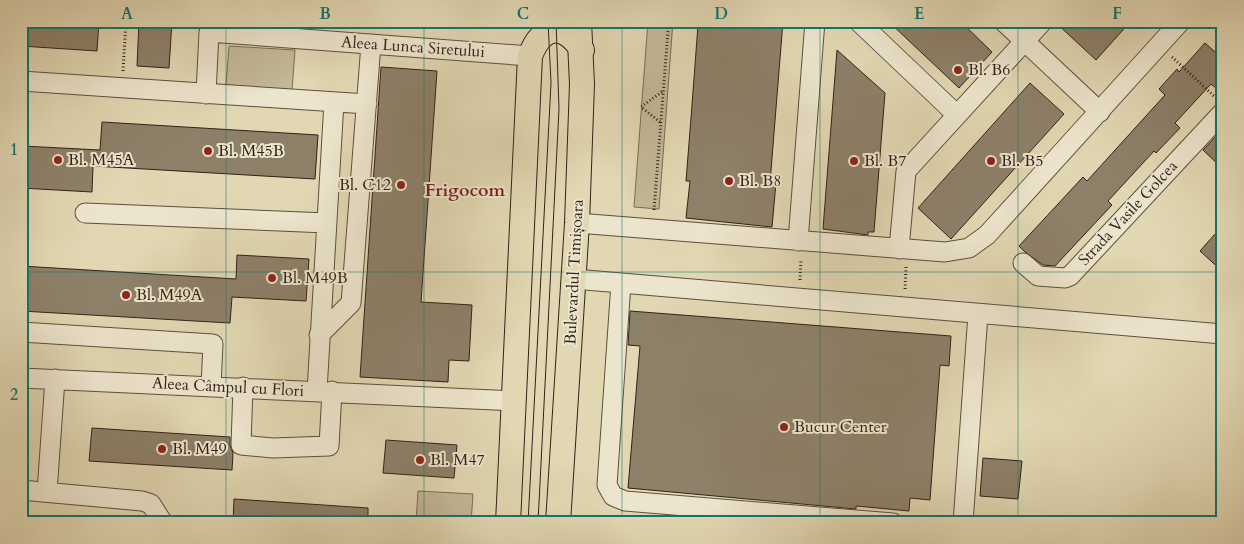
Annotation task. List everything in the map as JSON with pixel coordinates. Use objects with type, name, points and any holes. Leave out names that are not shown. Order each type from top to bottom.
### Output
[{"type":"main road","points":[[508,523],[530,56],[530,21]]},
{"type":"main road","name":"Bulevardul Timișoara","points":[[558,523],[577,223],[582,50],[579,21]]},
{"type":"main road","points":[[530,56],[538,39],[549,31],[557,30],[569,34],[582,50]]},
{"type":"street","points":[[800,241],[815,21]]},
{"type":"street","points":[[858,21],[957,115]]},
{"type":"street","points":[[1003,21],[1100,112]]},
{"type":"street","points":[[903,249],[906,171],[1043,21]]},
{"type":"street","points":[[577,223],[958,252],[979,243],[1182,21]]},
{"type":"street","name":"Aleea Lunca Siretului","points":[[206,94],[210,26],[371,44],[530,56]]},
{"type":"street","points":[[319,336],[351,303],[371,44]]},
{"type":"street","points":[[21,81],[367,104]]},
{"type":"street","points":[[243,387],[241,445],[243,447],[329,446],[319,336],[334,102]]},
{"type":"street","name":"Strada Vasile Golcea","points":[[1023,263],[1040,277],[1065,278],[1070,276],[1219,105]]},
{"type":"street","points":[[85,213],[327,223]]},
{"type":"street","points":[[574,279],[1223,334]]},
{"type":"street","points":[[620,283],[607,485],[614,496],[625,501],[893,523]]},
{"type":"street","points":[[963,523],[978,314]]},
{"type":"street","points":[[21,332],[213,344],[211,386]]},
{"type":"street","name":"Aleea Câmpul cu Flori","points":[[21,378],[514,401]]},
{"type":"street","points":[[47,492],[55,379]]},
{"type":"street","points":[[21,490],[142,500],[151,504],[163,523]]},
{"type":"path","points":[[122,88],[126,21]]},
{"type":"path","points":[[653,229],[668,31]]},
{"type":"path","points":[[1188,72],[1219,105]]},
{"type":"path","points":[[661,122],[641,107],[663,91]]},
{"type":"path","points":[[798,299],[800,241]]},
{"type":"path","points":[[903,249],[903,308]]},
{"type":"shaded area","points":[[648,21],[673,21],[659,209],[634,207]]},
{"type":"shaded area","points":[[229,46],[295,50],[292,90],[226,85]]},
{"type":"shaded area","points":[[418,491],[473,494],[471,523],[416,523]]},
{"type":"building","points":[[21,21],[99,21],[97,51],[21,46]]},
{"type":"building","points":[[139,21],[172,21],[169,68],[137,66]]},
{"type":"building","points":[[702,21],[783,21],[770,183],[776,183],[772,227],[686,218],[690,181],[686,181],[698,25],[701,25]]},
{"type":"building","name":"Bl. B6","points":[[888,21],[960,21],[992,52],[959,88]]},
{"type":"building","points":[[1054,21],[1131,21],[1096,60]]},
{"type":"building","points":[[1205,43],[1223,59],[1223,80],[1216,88],[1211,84],[1175,123],[1180,128],[1156,153],[1154,151],[1108,201],[1112,205],[1055,266],[1043,265],[1025,252],[1019,246],[1083,177],[1087,181],[1165,95],[1159,89],[1177,69],[1179,72]]},
{"type":"building","name":"Bl. B7","points":[[837,50],[885,93],[874,232],[868,232],[868,235],[823,229]]},
{"type":"building","name":"Bl. C12","points":[[381,67],[437,71],[421,302],[472,305],[469,361],[449,360],[448,382],[360,377]]},
{"type":"building","name":"Bl. B5","points":[[1030,83],[1064,114],[951,239],[918,208]]},
{"type":"building","name":"Bl. M45B","points":[[102,122],[318,135],[315,179],[93,166],[92,192],[21,188],[23,146],[100,150]]},
{"type":"building","points":[[1223,129],[1223,169],[1203,150]]},
{"type":"building","points":[[1223,225],[1223,272],[1200,251]]},
{"type":"building","name":"Bl. M49A","points":[[237,255],[309,259],[306,301],[232,297],[230,323],[21,311],[21,266],[236,279]]},
{"type":"building","name":"Bucur Center","points":[[630,311],[951,336],[949,366],[940,365],[930,500],[910,498],[909,511],[856,506],[856,509],[628,488],[640,346],[628,345]]},
{"type":"building","name":"Bl. M49","points":[[92,428],[230,437],[233,453],[232,470],[89,461]]},
{"type":"building","name":"Bl. M47","points":[[386,440],[457,445],[454,478],[383,473]]},
{"type":"building","points":[[983,458],[1022,461],[1018,499],[980,496]]},
{"type":"building","points":[[234,499],[368,508],[368,523],[233,523]]},
{"type":"tram line","points":[[528,523],[551,83],[548,21]]},
{"type":"tram line","points":[[538,523],[559,109],[556,21]]},
{"type":"place","name":"Bl. B6","points":[[958,70]]},
{"type":"place","name":"Bl. M45B","points":[[208,151]]},
{"type":"place","name":"Bl. M45A","points":[[58,160]]},
{"type":"place","name":"Bl. B7","points":[[854,161]]},
{"type":"place","name":"Bl. B5","points":[[991,161]]},
{"type":"place","name":"Bl. B8","points":[[729,181]]},
{"type":"place","name":"Bl. C12","points":[[401,185]]},
{"type":"place","name":"Bl. M49B","points":[[272,278]]},
{"type":"place","name":"Bl. M49A","points":[[126,295]]},
{"type":"place","name":"Bucur Center","points":[[784,427]]},
{"type":"place","name":"Bl. M49","points":[[162,449]]},
{"type":"place","name":"Bl. M47","points":[[420,460]]},
{"type":"district","name":"Frigocom","points":[[465,190]]}]
